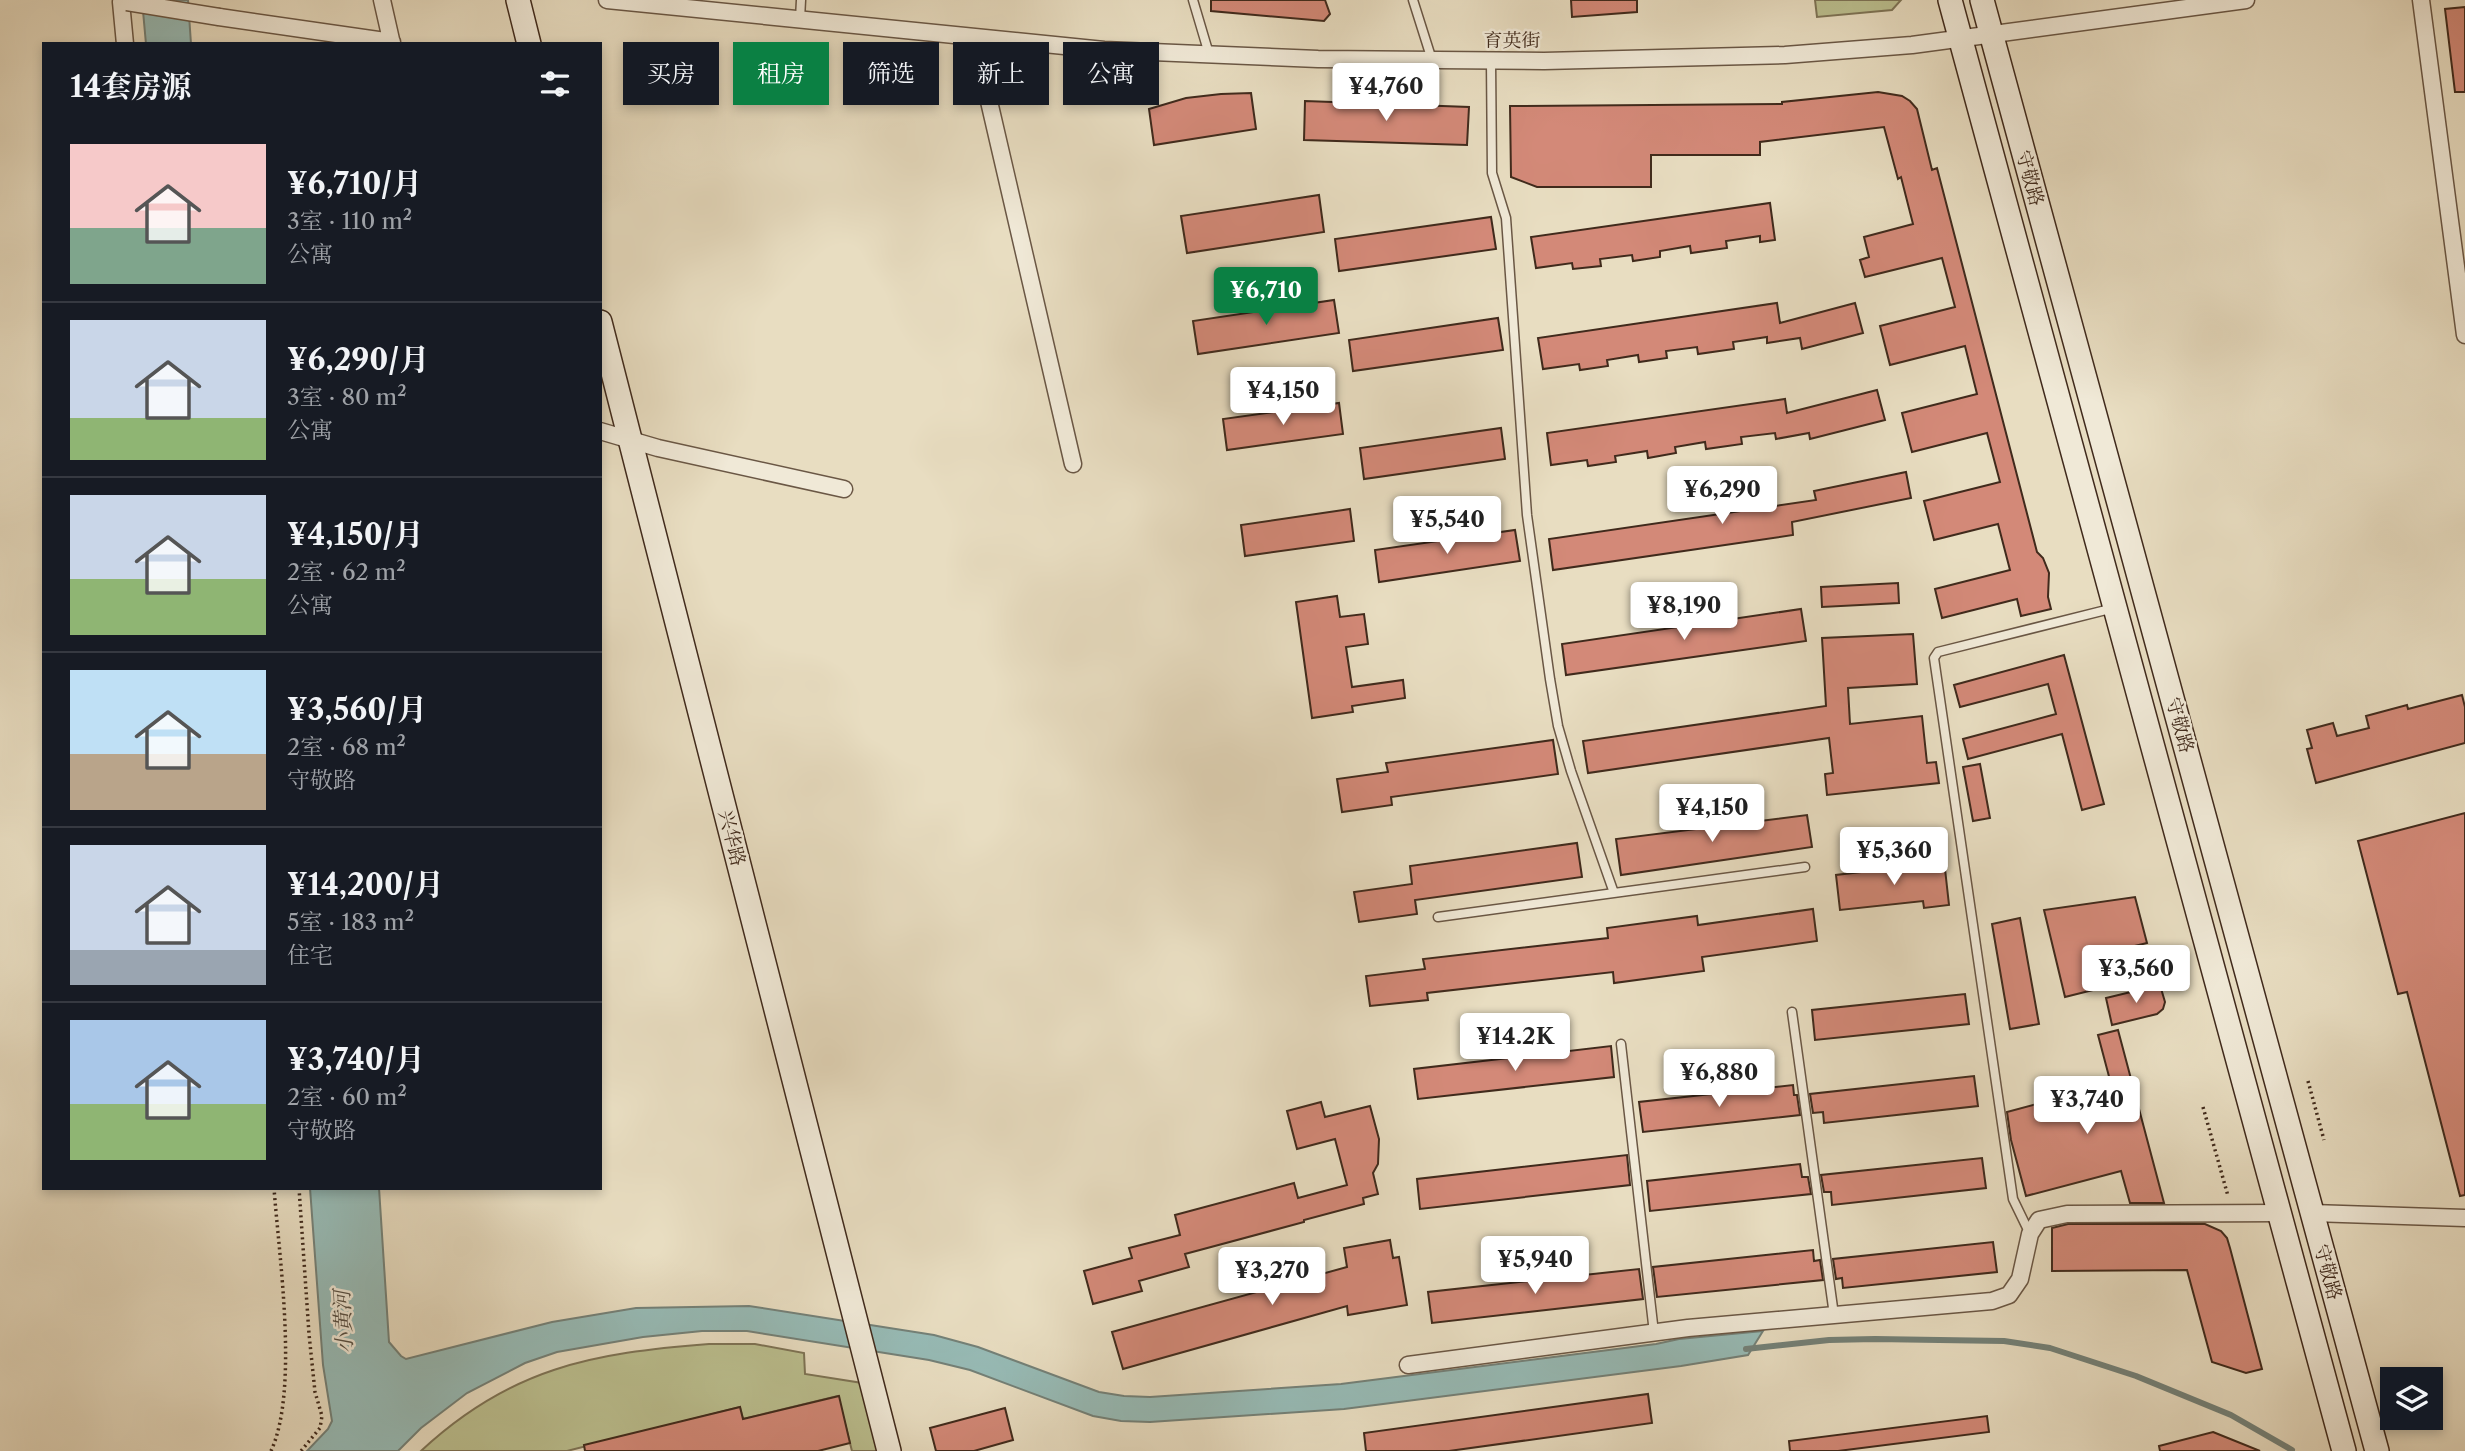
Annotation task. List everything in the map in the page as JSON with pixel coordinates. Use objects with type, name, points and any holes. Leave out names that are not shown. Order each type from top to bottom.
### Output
[{"type":"main road","points":[[518,0],[528,42]]},
{"type":"main road","name":"守敬路","points":[[1950,0],[2344,1451]]},
{"type":"main road","name":"守敬路","points":[[1982,0],[2376,1451]]},
{"type":"main road","name":"兴华路","points":[[602,330],[889,1451]]},
{"type":"street","points":[[382,0],[392,42]]},
{"type":"street","name":"育英街","points":[[608,0],[1104,50],[1318,59],[1491,61],[1785,55],[1912,45],[2246,0]]},
{"type":"street","points":[[2421,0],[2465,335]]},
{"type":"street","points":[[125,42],[120,1],[385,42]]},
{"type":"street","points":[[985,38],[988,97],[1073,464]]},
{"type":"street","points":[[602,432],[844,489]]},
{"type":"street","points":[[1408,1365],[1654,1333],[1992,1301],[2009,1295],[2020,1279],[2030,1234],[2039,1220],[2054,1216],[2280,1213]]},
{"type":"street","points":[[2312,1213],[2465,1218]]},
{"type":"lane","points":[[800,19],[801,0]]},
{"type":"lane","points":[[1193,0],[1209,54]]},
{"type":"lane","points":[[1413,0],[1432,60]]},
{"type":"lane","points":[[1491,61],[1492,173],[1506,218],[1527,515],[1550,679],[1558,726],[1571,771],[1614,893]]},
{"type":"lane","points":[[2030,1234],[2013,1199],[1934,658],[1938,652],[2115,607]]},
{"type":"lane","points":[[1438,917],[1805,867]]},
{"type":"lane","points":[[1792,1012],[1834,1315]]},
{"type":"lane","points":[[1621,1044],[1654,1333]]},
{"type":"path","points":[[2308,1081],[2324,1140]]},
{"type":"path","points":[[2203,1107],[2233,1213]]},
{"type":"path","points":[[271,1451],[279,1434],[285,1329],[274,1190]]},
{"type":"path","points":[[299,1190],[309,1334],[316,1392],[322,1416],[320,1428],[302,1451]]},
{"type":"green space","points":[[1815,0],[1901,0],[1892,10],[1817,17]]},
{"type":"green space","points":[[709,1344],[755,1344],[804,1353],[805,1374],[862,1383],[879,1451],[852,1451],[838,1396],[743,1419],[740,1407],[567,1451],[421,1451],[454,1423],[487,1401],[520,1383],[554,1370],[627,1353]]},
{"type":"water","points":[[142,0],[188,0],[191,42],[146,42]]},
{"type":"water","name":"小黄河","points":[[310,1190],[379,1190],[389,1342],[406,1359],[552,1322],[636,1308],[749,1306],[934,1335],[978,1347],[1099,1392],[1150,1397],[1341,1384],[1679,1339],[1763,1331],[1748,1355],[1681,1366],[1344,1409],[1150,1422],[1093,1416],[970,1370],[929,1360],[747,1331],[702,1331],[643,1337],[557,1352],[525,1363],[467,1393],[421,1428],[398,1451],[307,1451],[332,1421],[323,1365]]},
{"type":"building","points":[[1211,0],[1325,0],[1330,14],[1324,21],[1211,11]]},
{"type":"building","points":[[1571,0],[1637,0],[1637,12],[1572,17]]},
{"type":"building","points":[[2465,7],[2465,92],[2455,92],[2445,9]]},
{"type":"building","points":[[1878,92],[1902,96],[1917,109],[1932,170],[1937,168],[2037,552],[2043,558],[2049,573],[2048,597],[2051,609],[2021,616],[2017,599],[1942,618],[1935,589],[2010,570],[1998,524],[1934,540],[1924,501],[2000,482],[1987,433],[1912,452],[1902,413],[1977,394],[1965,346],[1890,365],[1880,326],[1955,307],[1942,258],[1865,277],[1860,260],[1869,257],[1864,237],[1913,224],[1884,127],[1760,142],[1760,155],[1651,155],[1651,187],[1537,187],[1511,177],[1510,106],[1782,104]]},
{"type":"building","points":[[1251,93],[1256,129],[1154,145],[1149,109],[1186,98]]},
{"type":"building","points":[[1305,101],[1469,107],[1467,145],[1304,140]]},
{"type":"building","points":[[1319,195],[1324,232],[1187,253],[1181,216]]},
{"type":"building","points":[[1770,203],[1775,240],[1760,242],[1760,236],[1726,241],[1727,248],[1691,253],[1690,246],[1660,251],[1660,257],[1633,261],[1632,255],[1600,259],[1601,266],[1573,269],[1572,263],[1536,268],[1531,237]]},
{"type":"building","points":[[1491,217],[1496,249],[1339,271],[1335,239]]},
{"type":"building","points":[[1334,300],[1339,333],[1198,354],[1193,321]]},
{"type":"building","points":[[1777,303],[1780,323],[1855,303],[1863,333],[1802,349],[1800,338],[1767,343],[1767,337],[1733,342],[1734,349],[1698,354],[1697,347],[1666,351],[1667,358],[1639,362],[1638,355],[1607,360],[1608,366],[1580,370],[1579,364],[1543,369],[1538,338]]},
{"type":"building","points":[[1498,318],[1503,350],[1353,371],[1349,340]]},
{"type":"building","points":[[1877,390],[1885,420],[1810,439],[1809,433],[1776,439],[1775,433],[1741,437],[1742,444],[1706,449],[1705,442],[1675,447],[1676,453],[1648,458],[1647,451],[1615,456],[1616,462],[1588,466],[1587,460],[1551,465],[1547,433],[1785,399],[1787,413]]},
{"type":"building","points":[[1339,403],[1343,434],[1227,450],[1223,419]]},
{"type":"building","points":[[1501,428],[1505,459],[1364,479],[1360,448]]},
{"type":"building","points":[[1906,472],[1911,498],[1792,522],[1793,535],[1553,570],[1549,539],[1816,500],[1814,491]]},
{"type":"building","points":[[1350,509],[1354,541],[1245,556],[1241,525]]},
{"type":"building","points":[[1515,530],[1520,561],[1379,582],[1375,550]]},
{"type":"building","points":[[1898,583],[1899,603],[1822,607],[1821,587]]},
{"type":"building","points":[[1337,596],[1340,617],[1364,614],[1368,644],[1346,647],[1352,687],[1403,680],[1405,698],[1352,706],[1353,712],[1312,718],[1296,602]]},
{"type":"building","points":[[1801,609],[1806,641],[1566,675],[1562,644]]},
{"type":"building","points":[[1913,634],[1917,684],[1848,688],[1850,724],[1922,716],[1927,763],[1936,762],[1939,783],[1827,795],[1825,774],[1833,773],[1829,738],[1588,773],[1583,741],[1826,706],[1822,638]]},
{"type":"building","points":[[2064,655],[2104,804],[2082,810],[2062,734],[1968,759],[1963,739],[2056,714],[2048,684],[1960,707],[1954,685]]},
{"type":"building","points":[[2462,695],[2465,707],[2465,743],[2316,783],[2307,749],[2312,748],[2307,730],[2333,723],[2337,736],[2369,728],[2366,716],[2407,705],[2408,709]]},
{"type":"building","points":[[1553,740],[1558,774],[1391,797],[1392,805],[1342,812],[1337,779],[1388,772],[1386,763]]},
{"type":"building","points":[[1980,764],[1990,818],[1973,821],[1963,767]]},
{"type":"building","points":[[2465,813],[2465,1195],[2460,1196],[2407,992],[2398,994],[2358,841]]},
{"type":"building","points":[[1807,815],[1812,847],[1621,875],[1616,839]]},
{"type":"building","points":[[1577,843],[1582,877],[1415,900],[1417,914],[1359,922],[1354,892],[1412,884],[1410,866]]},
{"type":"building","points":[[1937,863],[1945,869],[1949,905],[1924,908],[1923,901],[1840,910],[1836,875]]},
{"type":"building","points":[[2135,897],[2147,943],[2085,958],[2093,990],[2065,997],[2044,910]]},
{"type":"building","points":[[1813,909],[1817,941],[1702,957],[1704,971],[1614,983],[1613,972],[1427,993],[1428,1000],[1370,1006],[1366,976],[1425,969],[1423,959],[1608,938],[1607,928],[1697,916],[1698,925]]},
{"type":"building","points":[[2020,918],[2039,1024],[2010,1029],[1992,924]]},
{"type":"building","points":[[2160,985],[2165,1002],[2163,1009],[2157,1014],[2112,1025],[2106,998]]},
{"type":"building","points":[[1965,994],[1969,1024],[1815,1040],[1812,1010]]},
{"type":"building","points":[[2118,1030],[2164,1203],[2130,1203],[2121,1171],[2026,1196],[2011,1140],[2007,1112],[2111,1084],[2098,1035]]},
{"type":"building","points":[[1611,1046],[1614,1077],[1418,1099],[1414,1069]]},
{"type":"building","points":[[1974,1076],[1978,1106],[1824,1123],[1823,1112],[1813,1113],[1810,1094]]},
{"type":"building","points":[[1793,1085],[1800,1115],[1643,1132],[1639,1102]]},
{"type":"building","points":[[1321,1102],[1325,1117],[1370,1106],[1379,1139],[1378,1164],[1373,1173],[1378,1194],[1363,1198],[1364,1204],[1185,1254],[1189,1267],[1139,1281],[1142,1291],[1093,1304],[1084,1271],[1132,1258],[1129,1248],[1180,1235],[1175,1215],[1294,1183],[1298,1198],[1347,1185],[1335,1139],[1297,1149],[1287,1111]]},
{"type":"building","points":[[1627,1155],[1630,1185],[1420,1209],[1417,1179]]},
{"type":"building","points":[[1982,1158],[1986,1188],[1832,1205],[1831,1192],[1824,1192],[1821,1175]]},
{"type":"building","points":[[1800,1164],[1802,1177],[1808,1177],[1811,1194],[1650,1211],[1647,1181]]},
{"type":"building","points":[[2068,1224],[2205,1224],[2221,1231],[2230,1248],[2262,1369],[2246,1373],[2212,1362],[2187,1270],[2052,1271],[2052,1228]]},
{"type":"building","points":[[1390,1240],[1393,1258],[1399,1257],[1407,1305],[1348,1315],[1347,1306],[1123,1369],[1112,1332],[1347,1267],[1344,1248]]},
{"type":"building","points":[[1993,1242],[1997,1272],[1843,1288],[1842,1278],[1836,1279],[1833,1259]]},
{"type":"building","points":[[1813,1250],[1814,1261],[1820,1260],[1823,1280],[1657,1297],[1653,1267]]},
{"type":"building","points":[[1639,1269],[1643,1299],[1432,1323],[1428,1292]]},
{"type":"building","points":[[1648,1394],[1652,1423],[1449,1451],[1366,1451],[1364,1433]]},
{"type":"building","points":[[839,1396],[850,1443],[818,1451],[585,1451],[584,1445],[740,1407],[743,1419]]},
{"type":"building","points":[[1005,1408],[1013,1440],[974,1451],[936,1451],[930,1428]]},
{"type":"building","points":[[1987,1416],[1989,1432],[1838,1451],[1790,1451],[1789,1441]]},
{"type":"building","points":[[2213,1432],[2260,1451],[2160,1451],[2159,1446]]},
{"type":"waterway","points":[[1746,1349],[1829,1340],[1875,1339],[2004,1341],[2050,1348],[2136,1376],[2231,1415],[2292,1450]]}]
